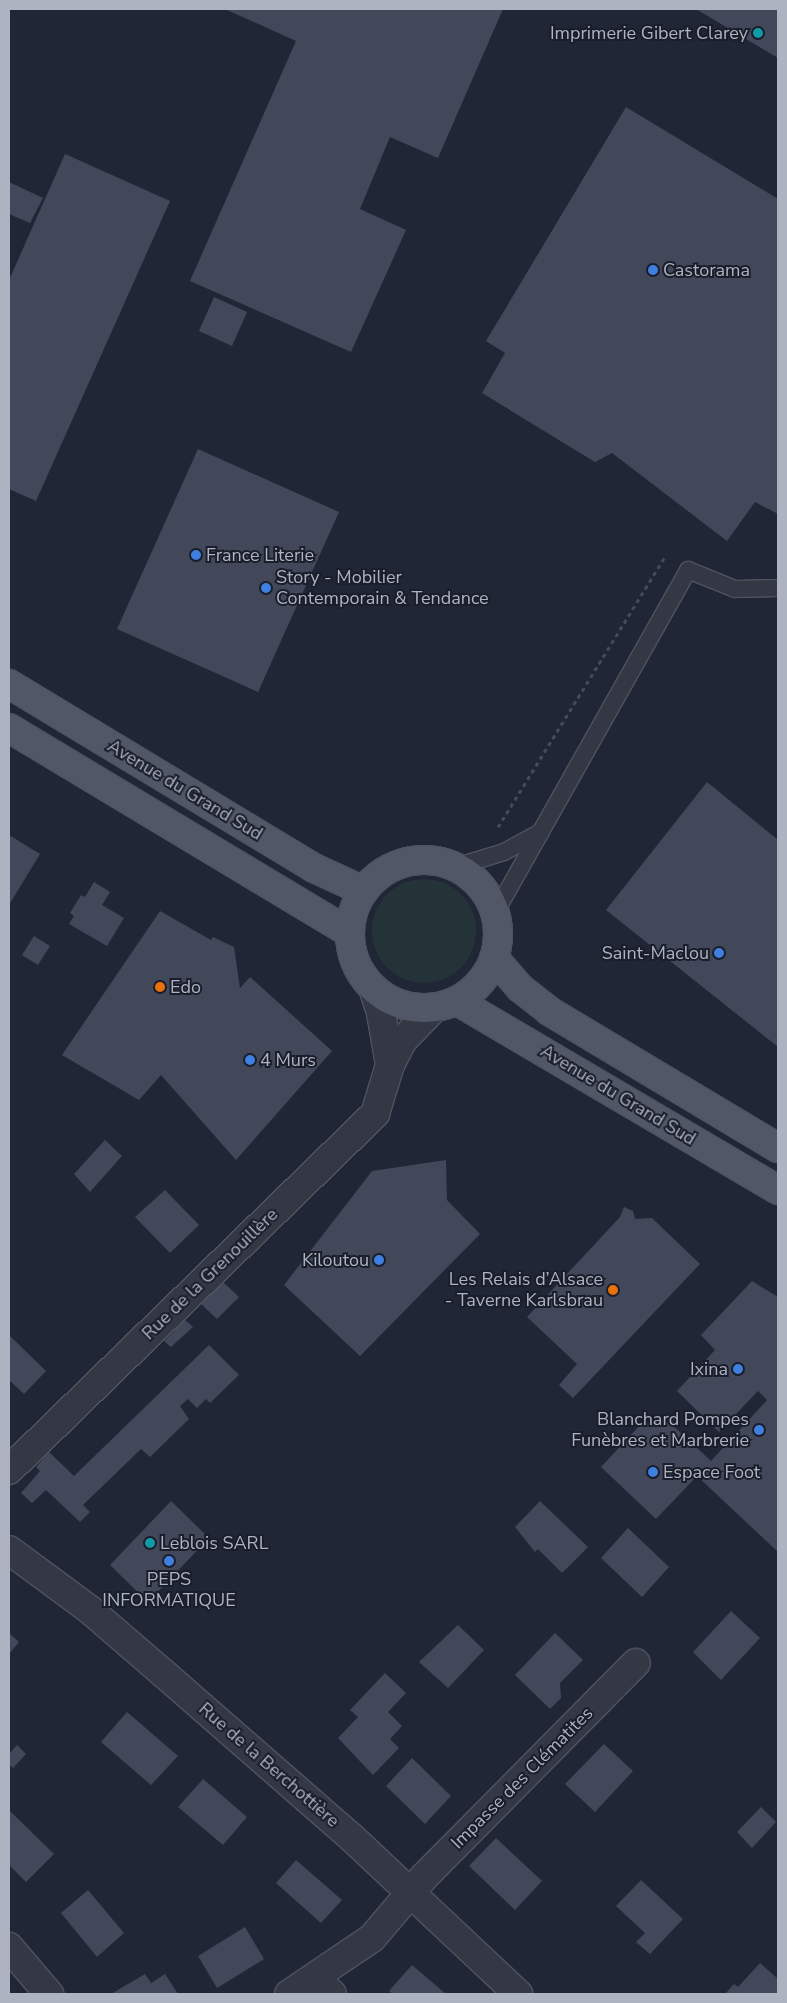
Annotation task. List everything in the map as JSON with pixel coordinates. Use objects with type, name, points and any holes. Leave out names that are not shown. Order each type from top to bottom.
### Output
[{"type":"main road","name":"Avenue du Grand Sud","points":[[9,684],[314,868],[364,891]]},
{"type":"main road","points":[[9,728],[350,933]]},
{"type":"main road","points":[[416,861],[436,861],[455,867],[472,878],[486,893],[495,913],[498,936],[494,958],[486,975],[446,1004],[410,1007],[390,1000],[373,988],[360,972],[352,954],[350,933],[352,918],[364,891],[378,876],[396,866],[416,861]]},
{"type":"main road","name":"Avenue du Grand Sud","points":[[494,958],[520,988],[550,1011],[778,1148]]},
{"type":"main road","name":"Avenue du Grand Sud","points":[[446,1004],[778,1190]]},
{"type":"street","name":"Rue de la Grenouillère","points":[[373,988],[382,1013],[390,1065]]},
{"type":"street","name":"Rue de la Grenouillère","points":[[9,1470],[375,1114],[390,1065],[403,1040],[446,1004]]},
{"type":"street","name":"Rue de la Berchottière","points":[[9,1550],[83,1604],[350,1836],[410,1895],[518,1994]]},
{"type":"street","name":"Impasse des Clématites","points":[[289,1994],[324,1986],[636,1663]]},
{"type":"street","points":[[9,1947],[49,1994]]},
{"type":"lane","points":[[495,913],[688,570],[735,589],[778,588]]},
{"type":"lane","points":[[455,867],[504,852],[541,832]]},
{"type":"path","points":[[494,834],[666,555]]},
{"type":"shaded area","points":[[424,879],[444,883],[453,887],[461,894],[468,902],[472,911],[476,931],[472,951],[468,960],[461,968],[453,975],[444,979],[424,983],[404,979],[395,975],[387,968],[380,960],[376,951],[372,931],[376,911],[380,902],[387,894],[395,887],[404,883]]},
{"type":"building","points":[[225,9],[503,9],[438,158],[390,137],[360,209],[406,230],[351,352],[190,281],[296,41]]},
{"type":"building","name":"Imprimerie Gibert Clarey","points":[[696,9],[778,9],[778,58]]},
{"type":"building","name":"Castorama","points":[[626,107],[778,199],[778,514],[755,502],[727,541],[612,453],[595,462],[482,393],[505,353],[486,341]]},
{"type":"building","points":[[65,154],[170,201],[36,501],[9,489],[9,280]]},
{"type":"building","points":[[9,182],[43,198],[30,223],[9,214]]},
{"type":"building","points":[[214,297],[247,312],[232,346],[199,331]]},
{"type":"building","points":[[198,449],[339,512],[258,692],[117,629]]},
{"type":"building","name":"Saint-Maclou","points":[[707,782],[778,840],[778,1047],[606,910]]},
{"type":"building","points":[[9,835],[40,854],[9,905]]},
{"type":"building","points":[[94,882],[110,892],[102,905],[124,918],[107,946],[69,924],[74,916],[70,913],[81,895],[85,897]]},
{"type":"building","points":[[160,911],[211,940],[213,937],[234,947],[240,988],[250,977],[332,1051],[236,1160],[161,1075],[139,1100],[62,1055]]},
{"type":"building","points":[[34,936],[50,946],[38,965],[22,955]]},
{"type":"building","points":[[105,1140],[122,1156],[90,1192],[74,1174]]},
{"type":"building","name":"Kiloutou","points":[[446,1160],[447,1200],[480,1234],[360,1356],[284,1285],[372,1171]]},
{"type":"building","points":[[165,1190],[199,1225],[170,1253],[135,1217]]},
{"type":"building","name":"Les Relais d’Alsace - Taverne Karlsbrau","points":[[624,1207],[633,1211],[635,1219],[652,1218],[700,1264],[573,1398],[559,1385],[577,1364],[527,1317],[620,1217]]},
{"type":"building","points":[[752,1281],[778,1297],[778,1552],[697,1476],[656,1519],[601,1467],[643,1422],[669,1422],[711,1461],[767,1400],[758,1391],[719,1432],[677,1391],[715,1350],[701,1335]]},
{"type":"building","points":[[223,1282],[239,1297],[217,1319],[201,1304]]},
{"type":"building","points":[[185,1320],[193,1327],[171,1347],[164,1341]]},
{"type":"building","points":[[9,1335],[46,1371],[24,1394],[9,1380]]},
{"type":"building","points":[[209,1345],[239,1375],[210,1403],[206,1399],[197,1408],[188,1399],[180,1406],[189,1419],[150,1457],[141,1449],[83,1505],[90,1512],[80,1522],[46,1490],[32,1503],[21,1493],[40,1471],[36,1467],[49,1452],[74,1476]]},
{"type":"building","points":[[171,1501],[209,1538],[148,1602],[110,1565]]},
{"type":"building","points":[[540,1501],[588,1547],[562,1573],[538,1549],[535,1552],[515,1527]]},
{"type":"building","points":[[628,1528],[669,1567],[642,1597],[601,1558]]},
{"type":"building","points":[[731,1611],[760,1638],[721,1680],[693,1652]]},
{"type":"building","points":[[458,1625],[484,1650],[448,1688],[419,1662]]},
{"type":"building","points":[[9,1633],[19,1642],[9,1654]]},
{"type":"building","points":[[555,1633],[583,1660],[560,1683],[561,1698],[550,1709],[515,1675]]},
{"type":"building","points":[[385,1673],[406,1693],[388,1712],[402,1726],[390,1739],[399,1748],[373,1775],[338,1738],[358,1717],[350,1710]]},
{"type":"building","points":[[127,1712],[178,1756],[151,1785],[101,1742]]},
{"type":"building","points":[[604,1744],[633,1771],[595,1812],[565,1784]]},
{"type":"building","points":[[17,1745],[26,1754],[13,1768],[9,1764],[9,1754]]},
{"type":"building","points":[[412,1758],[451,1796],[425,1824],[386,1786]]},
{"type":"building","points":[[203,1779],[247,1817],[223,1845],[178,1807]]},
{"type":"building","points":[[761,1807],[776,1822],[752,1848],[737,1832]]},
{"type":"building","points":[[9,1810],[54,1854],[26,1882],[9,1865]]},
{"type":"building","points":[[496,1838],[542,1881],[515,1910],[469,1866]]},
{"type":"building","points":[[296,1860],[342,1900],[321,1923],[276,1883]]},
{"type":"building","points":[[641,1880],[683,1919],[650,1954],[636,1942],[645,1933],[616,1906]]},
{"type":"building","points":[[88,1890],[124,1933],[97,1957],[61,1913]]},
{"type":"building","points":[[245,1927],[264,1959],[217,1988],[198,1956]]},
{"type":"building","points":[[760,1963],[778,1979],[778,1994],[725,1994],[734,1984],[738,1987]]},
{"type":"building","points":[[412,1965],[446,1994],[393,1994],[389,1991]]},
{"type":"building","points":[[145,1974],[151,1983],[165,1974],[178,1994],[111,1994]]},
{"type":"place","name":"Imprimerie Gibert Clarey","points":[[758,33]]},
{"type":"place","name":"Castorama","points":[[653,270]]},
{"type":"place","name":"France Literie","points":[[196,555]]},
{"type":"place","name":"Story - Mobilier Contemporain & Tendance","points":[[266,588]]},
{"type":"place","name":"Saint-Maclou","points":[[719,953]]},
{"type":"place","name":"Edo","points":[[160,987]]},
{"type":"place","name":"4 Murs","points":[[250,1060]]},
{"type":"place","name":"Kiloutou","points":[[379,1260]]},
{"type":"place","name":"Les Relais d’Alsace - Taverne Karlsbrau","points":[[613,1290]]},
{"type":"place","name":"Ixina","points":[[738,1369]]},
{"type":"place","name":"Blanchard Pompes Funèbres et Marbrerie","points":[[759,1430]]},
{"type":"place","name":"Espace Foot","points":[[653,1472]]},
{"type":"place","name":"Leblois SARL","points":[[150,1543]]},
{"type":"place","name":"PEPS INFORMATIQUE","points":[[169,1561]]}]
